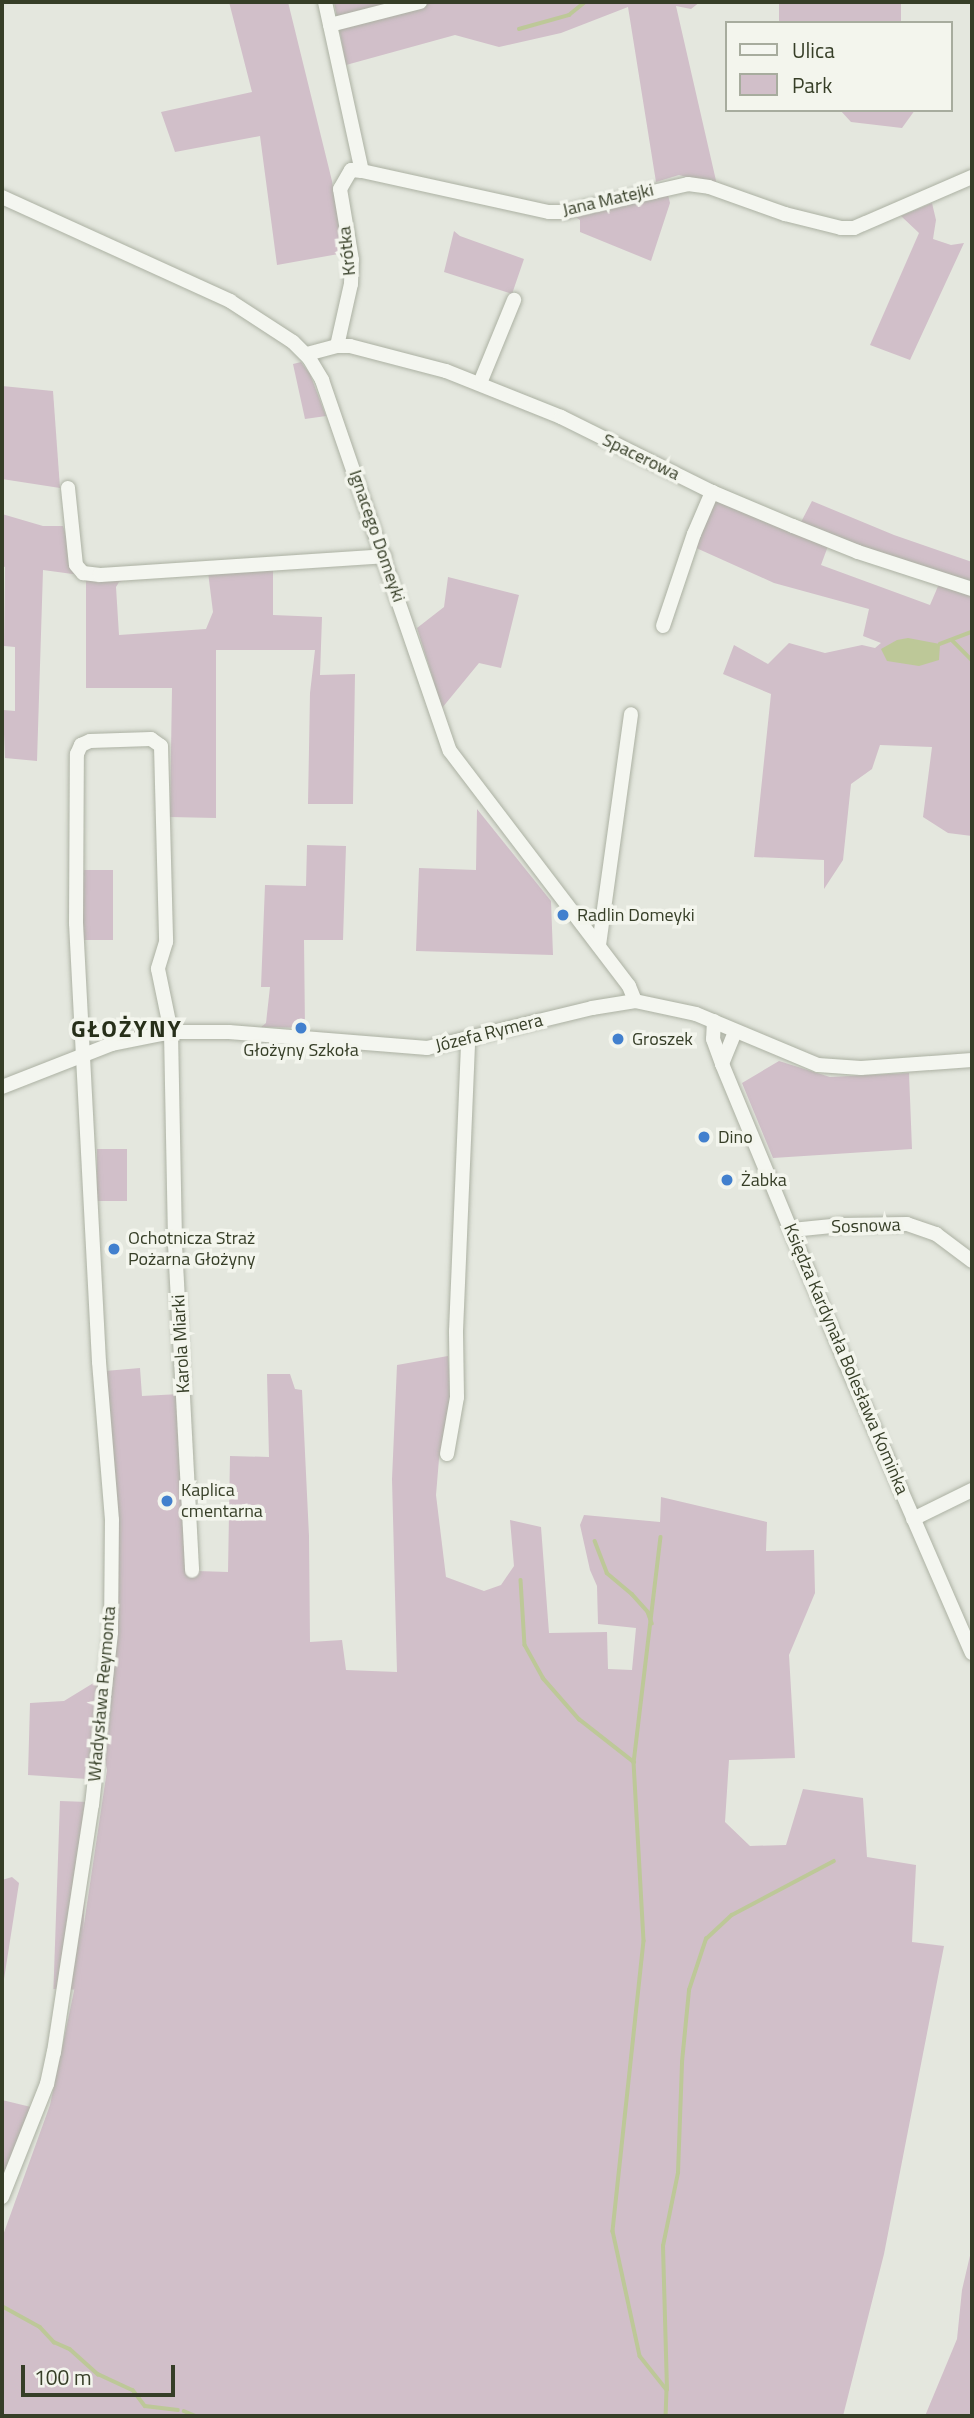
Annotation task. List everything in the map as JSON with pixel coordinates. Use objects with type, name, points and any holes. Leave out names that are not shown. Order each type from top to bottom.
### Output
[{"type":"street","points":[[325,2],[362,171]]},
{"type":"street","points":[[330,26],[420,2]]},
{"type":"street","name":"Krótka","points":[[337,346],[351,284],[352,260],[340,189],[343,178],[351,170],[362,171]]},
{"type":"street","name":"Jana Matejki","points":[[362,171],[549,212],[565,212],[688,184],[709,187],[785,214],[841,228],[854,228],[972,177]]},
{"type":"street","name":"Ignacego Domeyki","points":[[2,197],[230,301],[272,327],[307,354],[322,380],[450,751],[599,945],[629,986],[635,1001]]},
{"type":"street","points":[[480,383],[514,300]]},
{"type":"street","name":"Spacerowa","points":[[307,354],[337,346],[372,350],[480,383],[561,417],[712,492],[858,552],[972,589]]},
{"type":"street","points":[[68,488],[76,565],[83,573],[100,575],[384,556]]},
{"type":"street","points":[[663,626],[694,534],[712,492]]},
{"type":"street","points":[[599,945],[631,714]]},
{"type":"street","name":"Karola Miarki","points":[[81,1055],[76,923],[77,754],[81,745],[90,741],[151,739],[161,746],[166,942],[158,969],[170,1032],[175,1244],[192,1571]]},
{"type":"street","name":"Józefa Rymera","points":[[2,1087],[126,1040],[170,1032],[242,1033],[427,1048],[592,1008],[635,1001],[682,1009],[782,1053],[838,1068],[972,1060]]},
{"type":"street","name":"Księdza Kardynała Bolesława Kominka","points":[[714,1021],[713,1039],[722,1064],[972,1653]]},
{"type":"street","points":[[722,1064],[735,1031]]},
{"type":"street","points":[[447,1454],[457,1397],[456,1331],[468,1040]]},
{"type":"street","name":"Władysława Reymonta","points":[[2,2197],[47,2084],[54,2052],[92,1805],[111,1632],[112,1520],[81,1055]]},
{"type":"street","name":"Sosnowa","points":[[792,1230],[842,1225],[907,1224],[936,1234],[972,1261]]},
{"type":"street","points":[[913,1519],[972,1490]]},
{"type":"green space","points":[[229,2],[288,2],[332,181],[344,253],[277,265],[260,136],[175,152],[161,112],[252,92]]},
{"type":"green space","points":[[334,2],[700,2],[691,9],[676,6],[717,185],[679,175],[656,182],[628,7],[561,33],[499,47],[455,35],[346,65]]},
{"type":"green space","points":[[779,2],[901,2],[901,21],[779,21]]},
{"type":"green space","points":[[842,112],[914,112],[902,128],[851,122]]},
{"type":"green space","points":[[667,191],[670,203],[651,261],[580,232],[580,220],[574,216]]},
{"type":"green space","points":[[932,203],[936,220],[933,239],[951,245],[964,243],[910,360],[870,345],[919,233],[901,216]]},
{"type":"green space","points":[[454,231],[460,236],[524,259],[512,294],[444,272]]},
{"type":"green space","points":[[301,362],[310,374],[326,416],[305,419],[293,364]]},
{"type":"green space","points":[[2,386],[53,391],[60,488],[2,479]]},
{"type":"green space","points":[[714,500],[828,546],[821,565],[930,605],[939,584],[972,594],[972,836],[948,833],[923,817],[932,747],[880,745],[872,769],[851,784],[843,860],[824,889],[824,860],[754,857],[771,694],[723,674],[734,645],[768,664],[789,643],[825,653],[862,645],[875,648],[881,643],[863,636],[869,609],[774,583],[694,547]]},
{"type":"green space","points":[[812,501],[894,535],[972,562],[972,585],[800,524]]},
{"type":"green space","points":[[2,514],[43,526],[63,526],[80,575],[43,570],[37,761],[5,758],[3,710],[15,711],[15,647],[4,646],[5,567],[2,566]]},
{"type":"green space","points":[[273,565],[273,615],[322,617],[320,675],[355,674],[353,804],[308,804],[310,693],[315,650],[216,650],[216,818],[170,817],[172,688],[86,688],[86,579],[129,579],[119,582],[116,587],[119,635],[206,629],[213,612],[208,572]]},
{"type":"green space","points":[[448,577],[519,595],[501,668],[479,663],[442,708],[417,628],[444,607]]},
{"type":"green space","points":[[477,809],[551,901],[553,955],[416,951],[419,868],[476,870]]},
{"type":"green space","points":[[307,845],[346,846],[343,940],[304,940],[305,1028],[261,1027],[266,1023],[270,987],[261,987],[265,885],[306,886]]},
{"type":"green space","points":[[83,870],[113,870],[113,940],[83,940]]},
{"type":"green space","points":[[779,1061],[830,1077],[909,1073],[912,1149],[773,1158],[742,1083]]},
{"type":"green space","points":[[97,1149],[127,1149],[127,1201],[97,1201]]},
{"type":"green space","points":[[448,1356],[452,1404],[439,1459],[436,1495],[446,1577],[484,1591],[501,1585],[514,1566],[510,1520],[541,1527],[549,1633],[607,1632],[608,1669],[632,1670],[636,1628],[598,1624],[597,1586],[590,1570],[580,1525],[584,1515],[660,1522],[661,1497],[767,1522],[766,1551],[814,1550],[815,1593],[789,1655],[795,1758],[729,1760],[725,1822],[750,1846],[786,1845],[803,1789],[863,1798],[867,1857],[916,1865],[912,1942],[944,1946],[884,2254],[843,2416],[2,2416],[2,2238],[50,2105],[74,1991],[107,1770],[103,1751],[115,1653],[105,1371],[140,1368],[142,1396],[180,1394],[197,1571],[228,1572],[230,1456],[269,1457],[267,1374],[290,1374],[295,1389],[302,1390],[309,1536],[310,1642],[342,1640],[346,1670],[397,1672],[392,1479],[397,1365]]},
{"type":"green space","points":[[100,1679],[87,1779],[28,1775],[30,1703],[64,1701]]},
{"type":"green space","points":[[60,1801],[88,1802],[81,1990],[53,1989]]},
{"type":"green space","points":[[12,1877],[19,1883],[2,1992],[2,1880]]},
{"type":"green space","points":[[2,2100],[31,2107],[2,2185]]},
{"type":"green space","points":[[972,2247],[972,2416],[925,2416],[957,2339],[962,2290]]},
{"type":"shaded area","points":[[908,638],[940,644],[939,660],[919,666],[887,661],[881,649],[897,640]]},
{"type":"waterway","points":[[519,29],[569,15],[585,2]]},
{"type":"waterway","points":[[940,644],[972,632]]},
{"type":"waterway","points":[[952,640],[972,660]]},
{"type":"waterway","points":[[661,1537],[634,1762],[644,1941],[613,2231],[640,2356],[667,2390],[666,2416]]},
{"type":"waterway","points":[[595,1541],[607,1573],[632,1594],[648,1612],[652,1623]]},
{"type":"waterway","points":[[521,1580],[525,1645],[543,1678],[579,1719],[634,1762]]},
{"type":"waterway","points":[[667,2390],[663,2246],[678,2173],[682,2062],[689,1990],[706,1939],[732,1915],[834,1861]]},
{"type":"waterway","points":[[2,2306],[40,2327],[54,2342],[70,2349],[98,2374],[133,2390],[145,2406],[178,2410]]},
{"type":"waterway","points":[[184,2411],[196,2416]]},
{"type":"place","name":"Radlin Domeyki","points":[[563,915]]},
{"type":"place","name":"Głożyny Szkoła","points":[[301,1028]]},
{"type":"place","name":"Groszek","points":[[618,1039]]},
{"type":"place","name":"Dino","points":[[704,1137]]},
{"type":"place","name":"Żabka","points":[[727,1180]]},
{"type":"place","name":"Ochotnicza Straż Pożarna Głożyny","points":[[114,1249]]},
{"type":"place","name":"Kaplica cmentarna","points":[[167,1501]]},
{"type":"district","name":"GŁOŻYNY","points":[[127,1029]]}]
